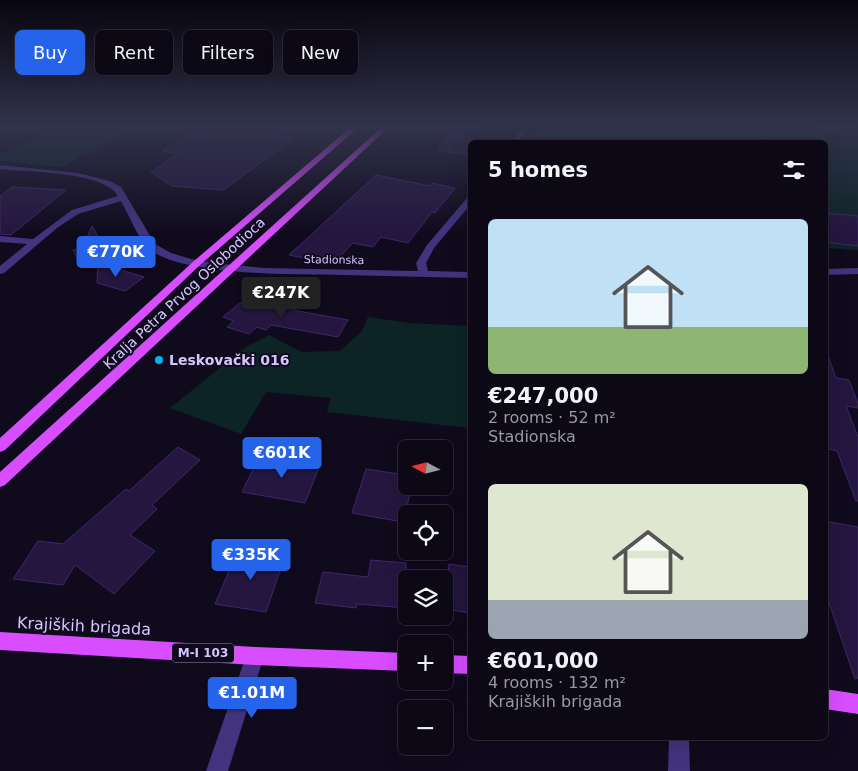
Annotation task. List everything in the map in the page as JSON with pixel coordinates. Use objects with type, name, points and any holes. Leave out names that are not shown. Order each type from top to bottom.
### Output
[{"type":"main road","name":"Kralja Petra Prvog Oslobodioca","points":[[2,444],[197,263],[315,162]]},
{"type":"main road","name":"Kralja Petra Prvog Oslobodioca","points":[[0,481],[348,162]]},
{"type":"main road","name":"Krajiških brigada","points":[[0,641],[255,656],[398,662]]},
{"type":"main road","points":[[453,664],[468,665]]},
{"type":"main road","points":[[828,699],[858,704]]},
{"type":"street","name":"Stadionska","points":[[0,167],[92,178],[112,184],[118,189],[151,246],[170,256],[197,263],[254,271],[468,274]]},
{"type":"street","points":[[0,271],[54,226],[74,212],[89,206],[122,198]]},
{"type":"street","points":[[424,274],[421,263],[430,247],[468,202]]},
{"type":"street","points":[[0,239],[34,242]]},
{"type":"street","points":[[828,272],[858,271]]},
{"type":"street","points":[[217,771],[255,656]]},
{"type":"street","points":[[679,740],[679,771]]},
{"type":"green space","points":[[10,162],[71,162],[61,167]]},
{"type":"green space","points":[[828,162],[858,162],[858,250],[828,248]]},
{"type":"green space","points":[[368,317],[409,323],[468,326],[468,428],[327,412],[331,398],[266,392],[241,434],[170,408],[246,347],[269,335],[301,352],[340,351],[362,331]]},
{"type":"building","points":[[165,162],[262,162],[223,190],[172,186],[151,172]]},
{"type":"building","points":[[376,175],[430,186],[432,183],[455,188],[435,213],[432,212],[408,243],[381,237],[373,247],[353,243],[333,264],[289,255]]},
{"type":"building","points":[[12,187],[66,190],[11,235],[0,234],[0,196]]},
{"type":"building","points":[[828,213],[858,216],[858,246],[828,242]]},
{"type":"building","points":[[92,226],[110,257],[81,267],[73,250],[83,247]]},
{"type":"building","points":[[98,263],[144,277],[125,291],[97,283]]},
{"type":"building","points":[[254,297],[298,311],[348,320],[338,337],[271,325],[266,330],[257,327],[249,334],[227,327],[234,321],[223,317],[240,303],[245,305]]},
{"type":"building","points":[[828,356],[836,378],[849,380],[858,404],[858,408],[846,406],[858,437],[858,501],[856,501],[837,451],[828,449]]},
{"type":"building","points":[[178,447],[200,460],[152,505],[157,509],[130,535],[155,551],[114,594],[75,565],[63,585],[13,579],[38,541],[63,544],[126,489],[129,491]]},
{"type":"building","points":[[260,455],[320,465],[305,503],[242,492]]},
{"type":"building","points":[[366,469],[398,474],[398,495],[410,495],[407,505],[398,505],[398,521],[352,513]]},
{"type":"building","points":[[828,522],[858,527],[858,678],[855,679],[828,600]]},
{"type":"building","points":[[238,550],[285,556],[266,612],[215,604]]},
{"type":"building","points":[[371,560],[406,563],[406,570],[398,570],[398,607],[357,604],[356,608],[315,603],[323,572],[368,577]]},
{"type":"building","points":[[449,564],[468,567],[468,613],[453,610],[453,570],[448,570]]},
{"type":"place","name":"Leskovački 016","points":[[159,360]]}]
